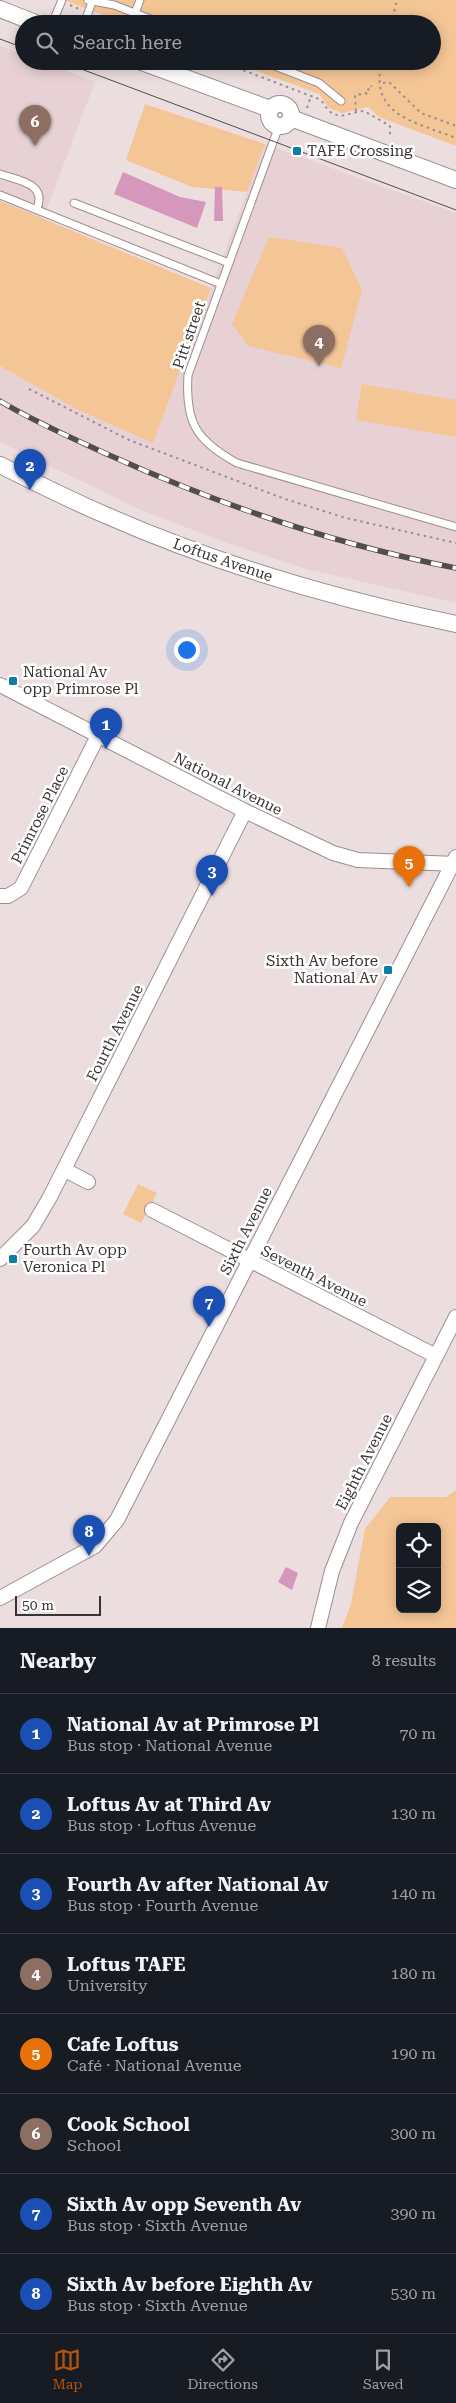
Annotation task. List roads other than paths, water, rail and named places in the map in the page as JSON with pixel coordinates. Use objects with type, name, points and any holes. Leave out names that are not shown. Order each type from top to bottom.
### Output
[{"type":"street","points":[[0,9],[15,15]]},
{"type":"street","points":[[164,70],[270,109],[275,104],[284,104],[290,110],[285,122],[456,180]]},
{"type":"street","name":"Loftus Avenue","points":[[0,465],[103,514],[243,568],[334,597],[456,624]]},
{"type":"street","name":"National Avenue","points":[[0,685],[245,811],[332,853],[358,860],[455,862]]},
{"type":"street","name":"Primrose Place","points":[[0,896],[8,896],[21,888],[98,736]]},
{"type":"street","name":"Fourth Avenue","points":[[0,1259],[33,1226],[65,1170],[245,811]]},
{"type":"street","name":"Sixth Avenue","points":[[0,1598],[94,1546],[117,1520],[455,862]]},
{"type":"street","points":[[65,1170],[88,1182]]},
{"type":"street","name":"Seventh Avenue","points":[[152,1210],[436,1356]]},
{"type":"street","name":"Eighth Avenue","points":[[318,1628],[332,1570],[347,1530],[456,1317]]},
{"type":"lane","points":[[56,15],[62,0]]},
{"type":"lane","points":[[135,13],[140,0]]},
{"type":"lane","points":[[86,15],[90,1],[114,5],[140,15]]},
{"type":"lane","points":[[285,70],[319,83],[341,101]]},
{"type":"lane","name":"Pitt street","points":[[285,122],[229,263],[188,375],[186,402],[196,430],[212,449],[237,463],[456,527]]},
{"type":"lane","points":[[0,174],[34,187],[40,194],[37,209]]},
{"type":"lane","points":[[0,195],[222,284]]},
{"type":"lane","points":[[74,203],[229,263]]},
{"type":"tram line","points":[[0,39],[15,45]]},
{"type":"tram line","points":[[84,70],[456,210]]},
{"type":"railway","points":[[0,401],[40,423],[109,455],[236,507],[367,548],[456,568]]},
{"type":"place","name":"Cook School","points":[[35,146]]},
{"type":"place","name":"TAFE Crossing","points":[[297,151]]},
{"type":"place","name":"Loftus TAFE","points":[[319,366]]},
{"type":"place","name":"Loftus Av at Third Av","points":[[30,490]]},
{"type":"place","name":"National Av opp Primrose Pl","points":[[13,681]]},
{"type":"place","name":"National Av at Primrose Pl","points":[[106,749]]},
{"type":"place","name":"Cafe Loftus","points":[[409,887]]},
{"type":"place","name":"Fourth Av after National Av","points":[[212,896]]},
{"type":"place","name":"Sixth Av before National Av","points":[[388,970]]},
{"type":"place","name":"Fourth Av opp Veronica Pl","points":[[13,1259]]},
{"type":"place","name":"Sixth Av opp Seventh Av","points":[[209,1327]]},
{"type":"place","name":"Sixth Av before Eighth Av","points":[[89,1556]]}]
